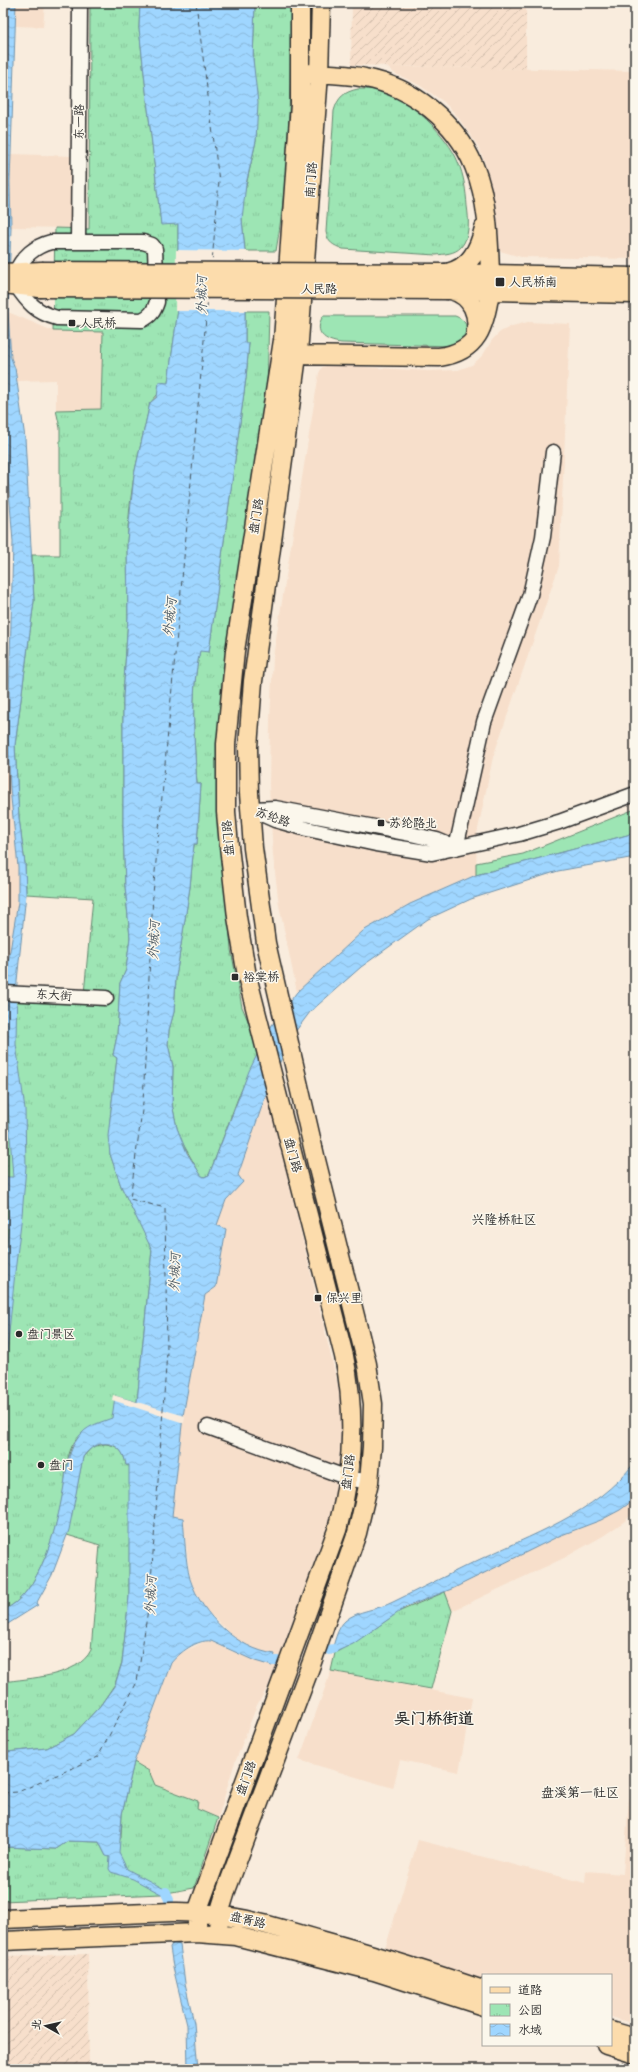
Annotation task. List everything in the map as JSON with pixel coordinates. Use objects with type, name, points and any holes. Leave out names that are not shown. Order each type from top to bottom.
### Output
[{"type":"main road","name":"南门路","points":[[289,356],[301,73],[300,3]]},
{"type":"main road","name":"南门路","points":[[289,356],[318,74],[321,3]]},
{"type":"main road","points":[[289,356],[439,357],[459,353],[473,342],[486,316],[490,283],[486,213],[475,167],[456,134],[431,109],[404,92],[373,80],[352,76],[301,73]]},
{"type":"main road","points":[[473,342],[476,335],[477,321],[472,304],[466,297],[446,282],[472,258],[482,237],[486,213]]},
{"type":"main road","name":"人民路","points":[[490,283],[635,277]]},
{"type":"main road","name":"人民路","points":[[9,279],[490,283],[635,294]]},
{"type":"main road","name":"盘门路","points":[[218,1934],[219,1914],[361,1521],[369,1482],[373,1410],[367,1364],[275,988],[261,913],[250,809],[248,747],[253,681],[289,356]]},
{"type":"main road","name":"盘门路","points":[[197,1933],[197,1912],[337,1530],[348,1478],[352,1420],[348,1374],[334,1311],[259,1028],[237,917],[226,812],[226,758],[231,684],[289,356]]},
{"type":"main road","points":[[226,812],[250,809]]},
{"type":"main road","name":"盘胥路","points":[[3,1919],[197,1912],[219,1914],[264,1924],[353,1949],[482,1990]]},
{"type":"main road","name":"盘胥路","points":[[3,1940],[197,1933],[236,1936],[374,1971],[482,2006]]},
{"type":"main road","points":[[612,2031],[635,2038]]},
{"type":"main road","points":[[609,2046],[635,2054]]},
{"type":"street","name":"东一路","points":[[78,241],[80,3]]},
{"type":"street","points":[[78,241],[142,242],[152,245],[155,249],[157,302],[155,310],[150,316],[142,320],[57,318],[44,315],[36,309],[9,279],[20,261],[41,245],[51,242],[78,241]]},
{"type":"street","points":[[553,452],[543,537],[531,588],[484,722],[456,848],[559,822],[635,794]]},
{"type":"street","name":"苏纶路","points":[[250,809],[275,808],[437,840],[456,848]]},
{"type":"street","name":"东大街","points":[[3,993],[106,998]]},
{"type":"street","points":[[208,1427],[348,1478],[369,1482]]},
{"type":"shaded area","points":[[16,3],[45,3],[43,27],[15,26]]},
{"type":"shaded area","points":[[352,3],[526,3],[526,69],[351,65]]},
{"type":"shaded area","points":[[386,66],[635,71],[635,259],[521,257],[500,251],[498,248],[485,163],[478,146],[457,116],[444,102],[419,85],[394,73]]},
{"type":"shaded area","points":[[11,154],[74,156],[73,228],[11,227]]},
{"type":"shaded area","points":[[8,312],[53,331],[103,332],[101,410],[56,410],[56,380],[17,381],[15,368],[11,358]]},
{"type":"shaded area","points":[[528,322],[570,324],[559,566],[493,757],[477,834],[476,875],[410,904],[363,931],[297,992],[279,905],[273,856],[269,786],[270,721],[273,657],[319,373],[322,367],[329,365],[428,371],[458,370],[472,365],[483,355],[492,340],[500,332],[512,326]]},
{"type":"shaded area","points":[[10,683],[8,739],[10,788],[18,867],[18,902],[6,980],[3,988],[3,697],[9,697]]},
{"type":"shaded area","points":[[267,1091],[340,1394],[342,1431],[335,1499],[326,1530],[269,1685],[257,1705],[233,1768],[218,1818],[197,1809],[198,1801],[155,1785],[149,1771],[134,1762],[171,1663],[177,1655],[206,1641],[211,1641],[233,1652],[236,1639],[205,1609],[196,1594],[190,1577],[183,1518],[172,1516],[183,1416],[205,1295],[216,1287],[226,1229],[217,1225],[226,1200],[242,1182],[238,1175]]},
{"type":"shaded area","points":[[635,1499],[635,1511],[625,1521],[603,1536],[564,1558],[452,1611],[445,1592],[559,1536],[601,1520],[620,1510]]},
{"type":"shaded area","points":[[331,1671],[472,1698],[459,1772],[400,1760],[393,1788],[299,1760]]},
{"type":"shaded area","points":[[635,1795],[635,2024],[612,2017],[612,1974],[482,1974],[482,1979],[385,1949],[418,1840],[585,1883],[586,1871],[623,1874],[629,1799]]},
{"type":"shaded area","points":[[88,1954],[89,2069],[3,2069],[3,1956]]},
{"type":"green space","points":[[90,3],[140,3],[139,28],[161,224],[178,223],[178,310],[168,383],[150,403],[134,475],[127,541],[128,617],[123,698],[123,825],[125,886],[130,937],[126,970],[120,983],[117,1036],[113,1055],[117,1058],[110,1120],[110,1154],[121,1186],[152,1249],[137,1402],[111,1419],[83,1433],[75,1441],[68,1458],[61,1503],[52,1539],[45,1557],[37,1575],[27,1590],[16,1602],[3,1610],[3,999],[84,994],[93,898],[26,894],[25,864],[19,818],[15,745],[34,601],[32,555],[60,555],[60,428],[56,410],[101,409],[103,332],[53,331],[55,228],[89,229]]},
{"type":"green space","points":[[255,3],[291,3],[290,99],[287,160],[281,221],[276,251],[245,251],[242,219],[243,199],[256,141],[253,59]]},
{"type":"green space","points":[[358,89],[373,89],[382,91],[404,101],[437,130],[453,152],[463,178],[468,222],[464,243],[456,251],[436,255],[343,249],[334,245],[328,239],[326,232],[334,111],[337,102],[342,96]]},
{"type":"green space","points":[[245,311],[269,311],[267,392],[225,666],[220,712],[226,887],[231,950],[242,1007],[255,1037],[259,1051],[238,1098],[209,1175],[204,1177],[201,1176],[182,1142],[177,1128],[172,1104],[173,1067],[168,1044],[169,1030],[174,1012],[176,977],[190,887],[194,844],[197,844],[201,784],[197,784],[194,717],[195,684],[200,650],[209,652],[246,378],[249,343],[245,344]]},
{"type":"green space","points":[[323,316],[455,316],[466,324],[467,330],[465,338],[453,346],[341,343],[330,340],[322,335],[319,327]]},
{"type":"green space","points":[[635,809],[635,833],[476,875],[476,863],[523,854]]},
{"type":"green space","points":[[105,1444],[117,1447],[122,1452],[126,1465],[129,1465],[130,1472],[129,1597],[122,1662],[115,1684],[100,1706],[74,1734],[47,1748],[7,1752],[3,1755],[3,1682],[52,1675],[64,1671],[85,1659],[91,1650],[100,1545],[67,1535],[83,1457],[92,1447]]},
{"type":"green space","points":[[445,1592],[452,1611],[431,1689],[331,1671],[335,1653],[369,1633],[398,1612]]},
{"type":"green space","points":[[134,1762],[149,1771],[155,1785],[198,1801],[197,1809],[218,1818],[194,1888],[161,1894],[3,1901],[3,1847],[56,1849],[68,1841],[99,1842],[106,1856],[121,1838],[122,1814]]},
{"type":"water","points":[[4,3],[16,3],[10,182],[11,227],[8,312],[11,358],[15,368],[25,438],[34,601],[15,745],[19,818],[25,864],[26,894],[17,981],[16,1044],[25,1109],[26,1167],[3,1393],[3,1285],[9,1223],[6,1177],[13,1177],[5,1065],[4,988],[18,902],[18,867],[10,788],[8,739],[13,542],[3,413]]},
{"type":"water","name":"外城河","points":[[140,3],[255,3],[253,59],[258,103],[256,141],[246,184],[242,219],[245,251],[245,343],[249,343],[246,378],[209,652],[200,651],[195,684],[194,717],[197,784],[201,784],[197,844],[194,844],[190,887],[176,977],[174,1012],[169,1030],[168,1044],[173,1067],[172,1104],[177,1128],[187,1153],[201,1175],[204,1177],[209,1175],[249,1071],[272,1025],[297,992],[363,931],[410,904],[476,875],[635,833],[635,857],[558,871],[471,899],[428,919],[361,967],[310,1012],[292,1036],[269,1086],[238,1175],[243,1182],[226,1200],[217,1225],[226,1229],[216,1287],[205,1295],[183,1416],[172,1516],[183,1518],[188,1572],[203,1605],[212,1617],[235,1638],[261,1651],[275,1654],[272,1666],[255,1661],[211,1641],[206,1641],[194,1644],[171,1663],[134,1762],[122,1814],[119,1853],[127,1869],[170,1892],[161,1894],[133,1879],[111,1872],[109,1869],[110,1857],[106,1856],[99,1842],[68,1841],[56,1849],[3,1847],[3,1755],[7,1752],[47,1748],[74,1734],[100,1706],[115,1685],[122,1663],[129,1597],[129,1465],[126,1465],[124,1456],[115,1446],[102,1444],[95,1446],[83,1457],[69,1530],[52,1575],[36,1604],[38,1605],[3,1627],[3,1610],[16,1602],[27,1590],[37,1575],[45,1558],[60,1506],[68,1460],[77,1439],[88,1428],[112,1418],[115,1396],[137,1402],[152,1250],[121,1186],[110,1154],[108,1136],[117,1058],[113,1055],[117,1036],[120,983],[126,970],[130,937],[125,886],[123,825],[123,698],[128,617],[127,541],[134,475],[150,403],[157,397],[159,382],[168,383],[178,309],[178,224],[161,225],[139,28]]},
{"type":"water","points":[[635,1462],[635,1499],[620,1510],[601,1520],[559,1536],[454,1588],[406,1607],[353,1644],[331,1654],[336,1636],[342,1624],[350,1617],[387,1605],[561,1521],[601,1496],[619,1480]]},
{"type":"water","points":[[173,1943],[180,1945],[185,1983],[194,2023],[198,2069],[188,2069],[187,2025],[173,1967],[170,1947]]},
{"type":"pier","points":[[176,250],[247,251],[247,311],[175,311]]},
{"type":"pier","points":[[113,1395],[185,1416],[184,1423],[112,1400]]},
{"type":"waterway","points":[[329,1650],[333,1649]]},
{"type":"waterway","points":[[166,1892],[169,1900]]},
{"type":"ferry route","points":[[196,3],[219,181],[212,262]]},
{"type":"ferry route","points":[[3,1793],[18,1792],[98,1757],[137,1682],[150,1596],[167,1352],[165,1208],[130,1199],[143,1103],[153,894],[208,297]]},
{"type":"place","name":"人民桥南","points":[[500,282]]},
{"type":"place","name":"人民桥","points":[[72,323]]},
{"type":"place","name":"苏纶路北","points":[[381,823]]},
{"type":"place","name":"裕棠桥","points":[[235,977]]},
{"type":"place","name":"保兴里","points":[[318,1298]]},
{"type":"place","name":"盘门景区","points":[[19,1334]]},
{"type":"place","name":"盘门","points":[[41,1465]]},
{"type":"district","name":"兴隆桥社区","points":[[504,1219]]},
{"type":"district","name":"吴门桥街道","points":[[434,1718]]},
{"type":"district","name":"盘溪第一社区","points":[[580,1792]]}]
